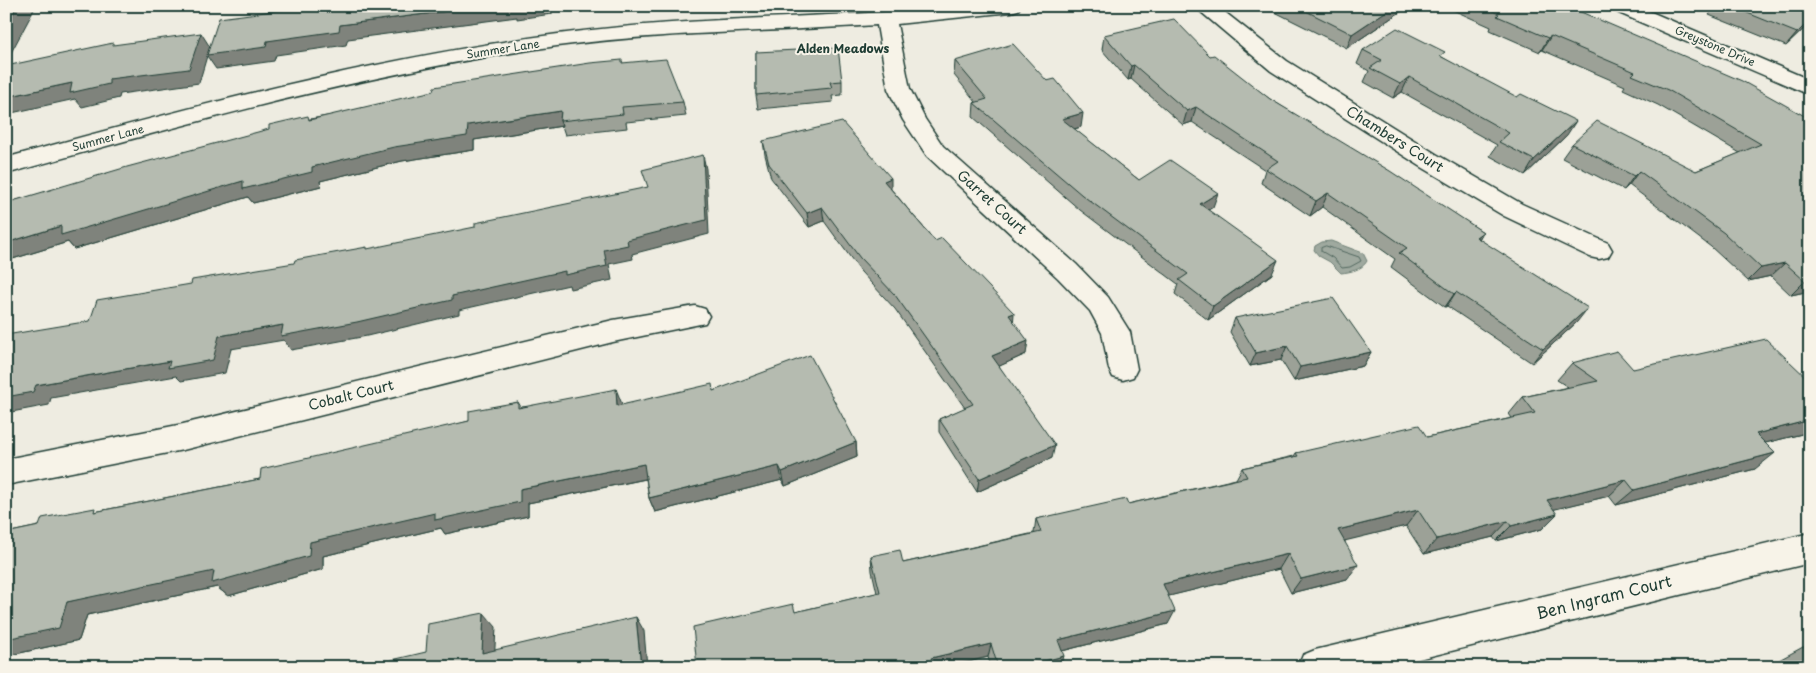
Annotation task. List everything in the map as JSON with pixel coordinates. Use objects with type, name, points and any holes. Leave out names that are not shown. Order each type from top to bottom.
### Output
[{"type":"street","name":"Summer Lane","points":[[6,166],[271,94],[406,65],[549,42],[712,26],[886,20],[954,15],[1011,6]]},
{"type":"street","name":"Chambers Court","points":[[1204,6],[1279,66],[1428,160],[1513,210],[1600,250]]},
{"type":"street","name":"Greystone Drive","points":[[1619,6],[1810,88]]},
{"type":"street","name":"Garret Court","points":[[886,20],[899,89],[935,151],[1067,271],[1099,304],[1116,332],[1123,369]]},
{"type":"street","name":"Cobalt Court","points":[[6,472],[183,437],[613,331],[694,316]]},
{"type":"street","name":"Ben Ingram Court","points":[[1315,667],[1404,657],[1810,548]]},
{"type":"water","points":[[1331,241],[1363,253],[1367,261],[1359,268],[1341,273],[1314,250],[1315,246],[1322,242]]},
{"type":"building","points":[[6,6],[17,6],[6,26]]},
{"type":"building","points":[[290,6],[488,6],[340,25],[339,31],[267,41],[266,47],[207,55],[219,18],[289,9]]},
{"type":"building","points":[[1296,6],[1394,6],[1352,34]]},
{"type":"building","points":[[1482,6],[1567,6],[1742,81],[1810,119],[1810,280],[1805,281],[1785,263],[1761,268],[1724,233],[1639,171],[1634,176],[1572,144],[1597,121],[1696,171],[1761,144],[1668,90],[1632,75],[1635,72],[1551,36],[1548,38],[1497,16],[1499,14]]},
{"type":"building","points":[[1730,6],[1810,6],[1810,20],[1797,33]]},
{"type":"building","points":[[1174,19],[1210,56],[1214,55],[1270,99],[1390,171],[1483,232],[1476,237],[1588,308],[1543,349],[1456,292],[1454,294],[1399,253],[1407,248],[1328,193],[1316,201],[1266,169],[1278,161],[1196,107],[1187,111],[1134,65],[1131,66],[1104,35]]},
{"type":"building","points":[[1397,28],[1445,52],[1440,56],[1517,97],[1521,94],[1576,121],[1534,160],[1499,142],[1509,133],[1409,77],[1400,84],[1370,68],[1382,60],[1363,50]]},
{"type":"building","points":[[201,33],[189,69],[109,79],[109,84],[70,93],[72,83],[6,97],[6,66],[113,43],[113,45]]},
{"type":"building","points":[[1013,44],[1047,81],[1055,79],[1083,113],[1062,119],[1139,180],[1170,160],[1218,193],[1200,204],[1278,260],[1213,306],[1179,280],[1188,274],[1082,195],[974,103],[987,99],[955,61]]},
{"type":"building","points":[[838,48],[842,81],[830,82],[832,88],[756,95],[756,52]]},
{"type":"building","points":[[666,59],[683,102],[622,107],[623,114],[560,121],[561,111],[468,125],[467,136],[394,147],[312,167],[312,172],[243,189],[243,181],[61,235],[61,226],[6,243],[6,203],[127,167],[269,129],[269,125],[308,116],[309,120],[433,91],[434,87],[590,63],[622,60],[622,63]]},
{"type":"building","points":[[842,122],[891,178],[884,181],[935,241],[942,238],[1014,313],[1009,315],[1028,341],[992,356],[1055,445],[979,479],[939,419],[973,404],[895,295],[860,258],[822,207],[807,213],[769,164],[763,141]]},
{"type":"building","points":[[703,155],[706,220],[627,240],[628,245],[604,250],[607,266],[565,275],[565,271],[452,296],[452,300],[357,322],[281,336],[283,325],[219,336],[213,360],[168,368],[170,361],[36,385],[33,392],[6,397],[6,335],[90,321],[97,300],[191,284],[192,280],[294,263],[295,260],[367,247],[367,249],[475,227],[475,223],[648,187],[642,170]]},
{"type":"building","points":[[1333,298],[1371,352],[1300,367],[1287,346],[1256,353],[1235,318]]},
{"type":"building","points":[[1766,339],[1810,381],[1810,420],[1756,434],[1775,453],[1634,490],[1626,480],[1547,500],[1557,514],[1511,526],[1508,521],[1437,539],[1418,510],[1338,530],[1358,565],[1301,579],[1288,554],[1163,584],[1175,611],[1058,640],[1064,656],[1020,667],[998,667],[991,644],[931,658],[934,667],[697,667],[693,627],[793,604],[795,612],[880,592],[871,556],[900,550],[903,563],[1041,532],[1036,519],[1126,499],[1128,504],[1247,477],[1242,468],[1298,456],[1296,453],[1419,425],[1427,437],[1535,413],[1523,397],[1598,381],[1572,363],[1617,351],[1633,369]]},
{"type":"building","points":[[810,355],[856,442],[782,472],[779,466],[649,498],[644,464],[520,489],[520,502],[435,520],[435,513],[310,542],[309,556],[212,583],[214,571],[67,602],[59,628],[6,639],[6,533],[39,526],[42,518],[95,508],[94,512],[260,479],[261,469],[469,421],[469,411],[518,402],[518,408],[616,389],[617,406],[712,384],[713,391]]},
{"type":"building","points":[[484,613],[482,653],[636,617],[641,667],[362,667],[426,652],[428,624]]},
{"type":"building","points":[[1810,645],[1810,655],[1803,647]]},
{"type":"building","points":[[1715,659],[1721,667],[1687,667]]},
{"type":"building","points":[[1810,661],[1810,667],[1789,667]]},
{"type":"district","name":"Alden Meadows","points":[[843,49]]}]
